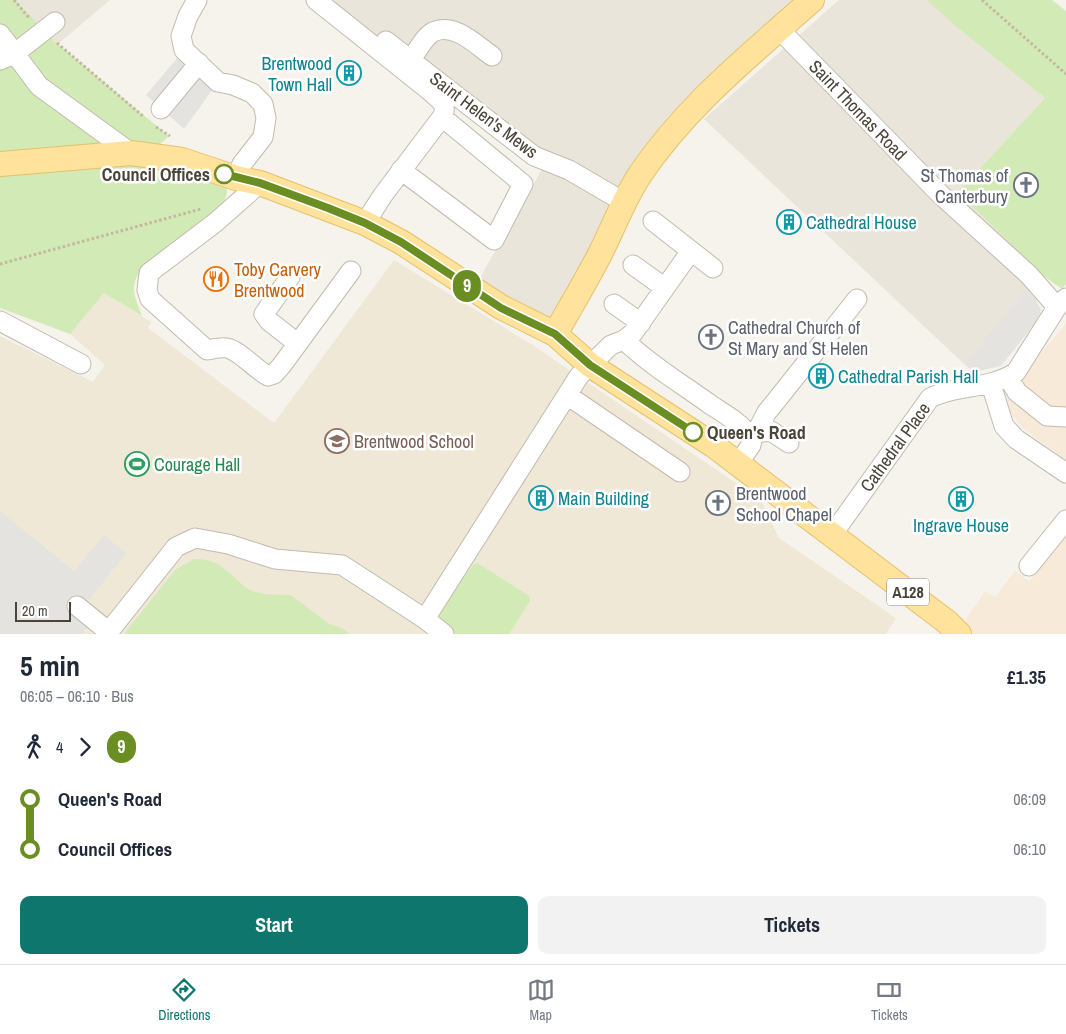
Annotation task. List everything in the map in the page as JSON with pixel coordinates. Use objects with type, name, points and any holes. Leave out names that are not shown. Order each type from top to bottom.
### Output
[{"type":"main road","points":[[555,334],[600,254],[624,202],[648,163],[690,111],[728,74],[812,0]]},
{"type":"main road","name":"A128","points":[[0,164],[131,153],[182,160],[236,178],[260,183],[365,223],[401,242],[501,308],[555,334],[590,365],[713,445],[953,628],[970,634]]},
{"type":"street","points":[[197,0],[188,16],[181,36],[184,50],[218,82],[233,85],[252,93],[263,104],[266,118],[263,137],[242,164],[236,178]]},
{"type":"street","points":[[316,0],[430,91],[445,106],[442,117],[401,170],[365,223]]},
{"type":"street","points":[[7,57],[49,27]]},
{"type":"street","name":"Saint Thomas Road","points":[[779,29],[941,195],[1029,275],[1062,302]]},
{"type":"street","points":[[411,60],[433,32],[443,30],[459,32],[492,56]]},
{"type":"street","name":"Saint Helen's Mews","points":[[376,33],[534,156],[569,170],[624,202]]},
{"type":"street","points":[[0,34],[7,57],[39,86],[131,153]]},
{"type":"street","points":[[155,114],[199,63]]},
{"type":"street","points":[[401,170],[494,240],[523,184],[442,117]]},
{"type":"street","points":[[260,183],[216,222],[149,273],[147,290],[150,300],[207,350],[230,348],[268,376],[274,374],[282,365],[351,271]]},
{"type":"street","points":[[653,221],[713,268]]},
{"type":"street","points":[[425,619],[579,376],[611,345],[624,340],[634,333],[691,251]]},
{"type":"street","points":[[633,265],[665,288]]},
{"type":"street","points":[[290,277],[264,314],[269,321],[298,344]]},
{"type":"street","points":[[738,464],[751,445],[767,412],[856,299]]},
{"type":"street","name":"Cathedral Place","points":[[832,535],[930,398],[941,392],[991,384],[1016,372],[1062,302]]},
{"type":"street","points":[[614,304],[641,323]]},
{"type":"street","points":[[0,321],[81,364]]},
{"type":"street","points":[[624,340],[643,357],[727,416],[749,434],[754,436],[771,431],[789,443]]},
{"type":"street","points":[[1008,377],[1017,392],[1047,416],[1066,417]]},
{"type":"street","points":[[991,384],[1004,426],[1016,439],[1066,473]]},
{"type":"street","points":[[567,395],[680,472]]},
{"type":"street","points":[[1029,566],[1066,520]]},
{"type":"street","points":[[77,606],[108,633],[176,547],[195,538],[228,544],[274,559],[342,564],[425,619],[444,634]]},
{"type":"path","points":[[14,0],[155,114]]},
{"type":"path","points":[[982,0],[1066,74]]},
{"type":"path","points":[[155,126],[175,140]]},
{"type":"path","points":[[0,264],[205,208]]},
{"type":"shaded area","points":[[14,0],[110,0],[58,44],[40,29]]},
{"type":"shaded area","points":[[327,0],[810,0],[690,111],[555,334],[473,290],[542,169]]},
{"type":"shaded area","points":[[839,0],[928,0],[1045,98],[958,192],[1041,274],[964,364],[704,119]]},
{"type":"shaded area","points":[[184,50],[218,82],[184,129],[146,95]]},
{"type":"shaded area","name":"Brentwood School","points":[[394,260],[531,344],[761,500],[779,538],[896,618],[886,634],[0,634],[0,336],[93,382],[105,365],[70,334],[104,293],[151,322],[148,328],[274,423]]},
{"type":"shaded area","points":[[1026,289],[1035,298],[1041,310],[1037,321],[1001,366],[974,372],[964,364]]},
{"type":"shaded area","points":[[1066,324],[1066,460],[1022,428],[1011,413],[1006,393]]},
{"type":"shaded area","points":[[0,511],[74,571],[104,535],[126,553],[76,617],[88,626],[82,634],[0,634]]},
{"type":"shaded area","points":[[1066,537],[1066,634],[964,634],[967,618],[985,591],[995,597],[1015,571],[1029,581]]},
{"type":"green space","points":[[0,0],[15,0],[54,41],[169,136],[160,144],[133,152],[222,173],[227,192],[222,204],[197,228],[149,262],[139,274],[134,290],[142,316],[104,293],[70,334],[0,308]]},
{"type":"green space","points":[[927,0],[1052,0],[1066,11],[1066,284],[1062,289],[1041,274],[958,192],[1045,98],[958,28]]},
{"type":"green space","points":[[194,559],[207,560],[217,564],[246,588],[259,593],[291,595],[329,624],[342,628],[350,634],[124,634],[175,570]]},
{"type":"green space","points":[[474,564],[479,564],[529,596],[530,601],[509,634],[449,634],[434,616]]},
{"type":"bus line","name":"9","points":[[224,174],[260,183],[328,208],[365,223],[401,242],[501,308],[555,334],[590,365],[693,432]]},
{"type":"place","name":"Brentwood Town Hall","points":[[349,73]]},
{"type":"place","name":"Council Offices","points":[[224,174]]},
{"type":"place","name":"St Thomas of Canterbury","points":[[1026,185]]},
{"type":"place","name":"Cathedral House","points":[[789,222]]},
{"type":"place","name":"Toby Carvery Brentwood","points":[[216,279]]},
{"type":"place","name":"Cathedral Church of St Mary and St Helen","points":[[711,337]]},
{"type":"place","name":"Cathedral Parish Hall","points":[[821,376]]},
{"type":"place","name":"Queen's Road","points":[[693,432]]},
{"type":"place","name":"Brentwood School","points":[[337,441]]},
{"type":"place","name":"Courage Hall","points":[[137,464]]},
{"type":"place","name":"Main Building","points":[[541,498]]},
{"type":"place","name":"Ingrave House","points":[[961,499]]},
{"type":"place","name":"Brentwood School Chapel","points":[[718,503]]}]
